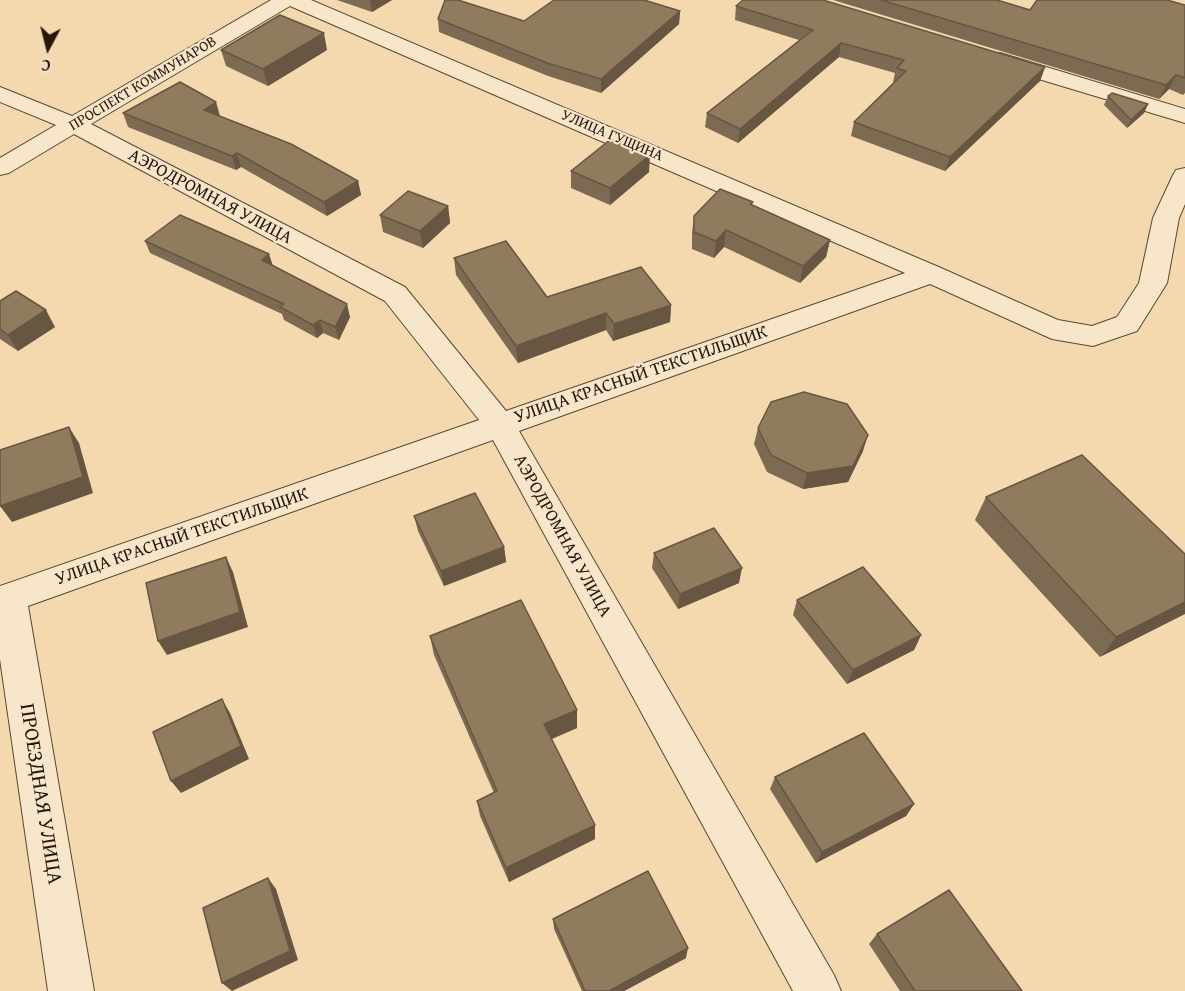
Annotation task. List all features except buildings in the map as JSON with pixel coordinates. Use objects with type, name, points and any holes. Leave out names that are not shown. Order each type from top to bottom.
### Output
[{"type":"street","name":"ПРОСПЕКТ КОММУНАРОВ","points":[[0,168],[286,0]]},
{"type":"street","name":"УЛИЦА ГУЩИНА","points":[[293,0],[931,274]]},
{"type":"street","points":[[983,55],[1185,116]]},
{"type":"street","name":"АЭРОДРОМНАЯ УЛИЦА","points":[[0,94],[75,125],[395,294],[500,425],[818,991]]},
{"type":"street","points":[[931,274],[1052,329],[1093,336],[1127,324],[1153,283],[1166,218],[1185,176]]},
{"type":"street","name":"УЛИЦА КРАСНЫЙ ТЕКСТИЛЬЩИК","points":[[4,599],[931,274]]},
{"type":"street","name":"ПРОЕЗДНАЯ УЛИЦА","points":[[4,599],[72,991]]}]
